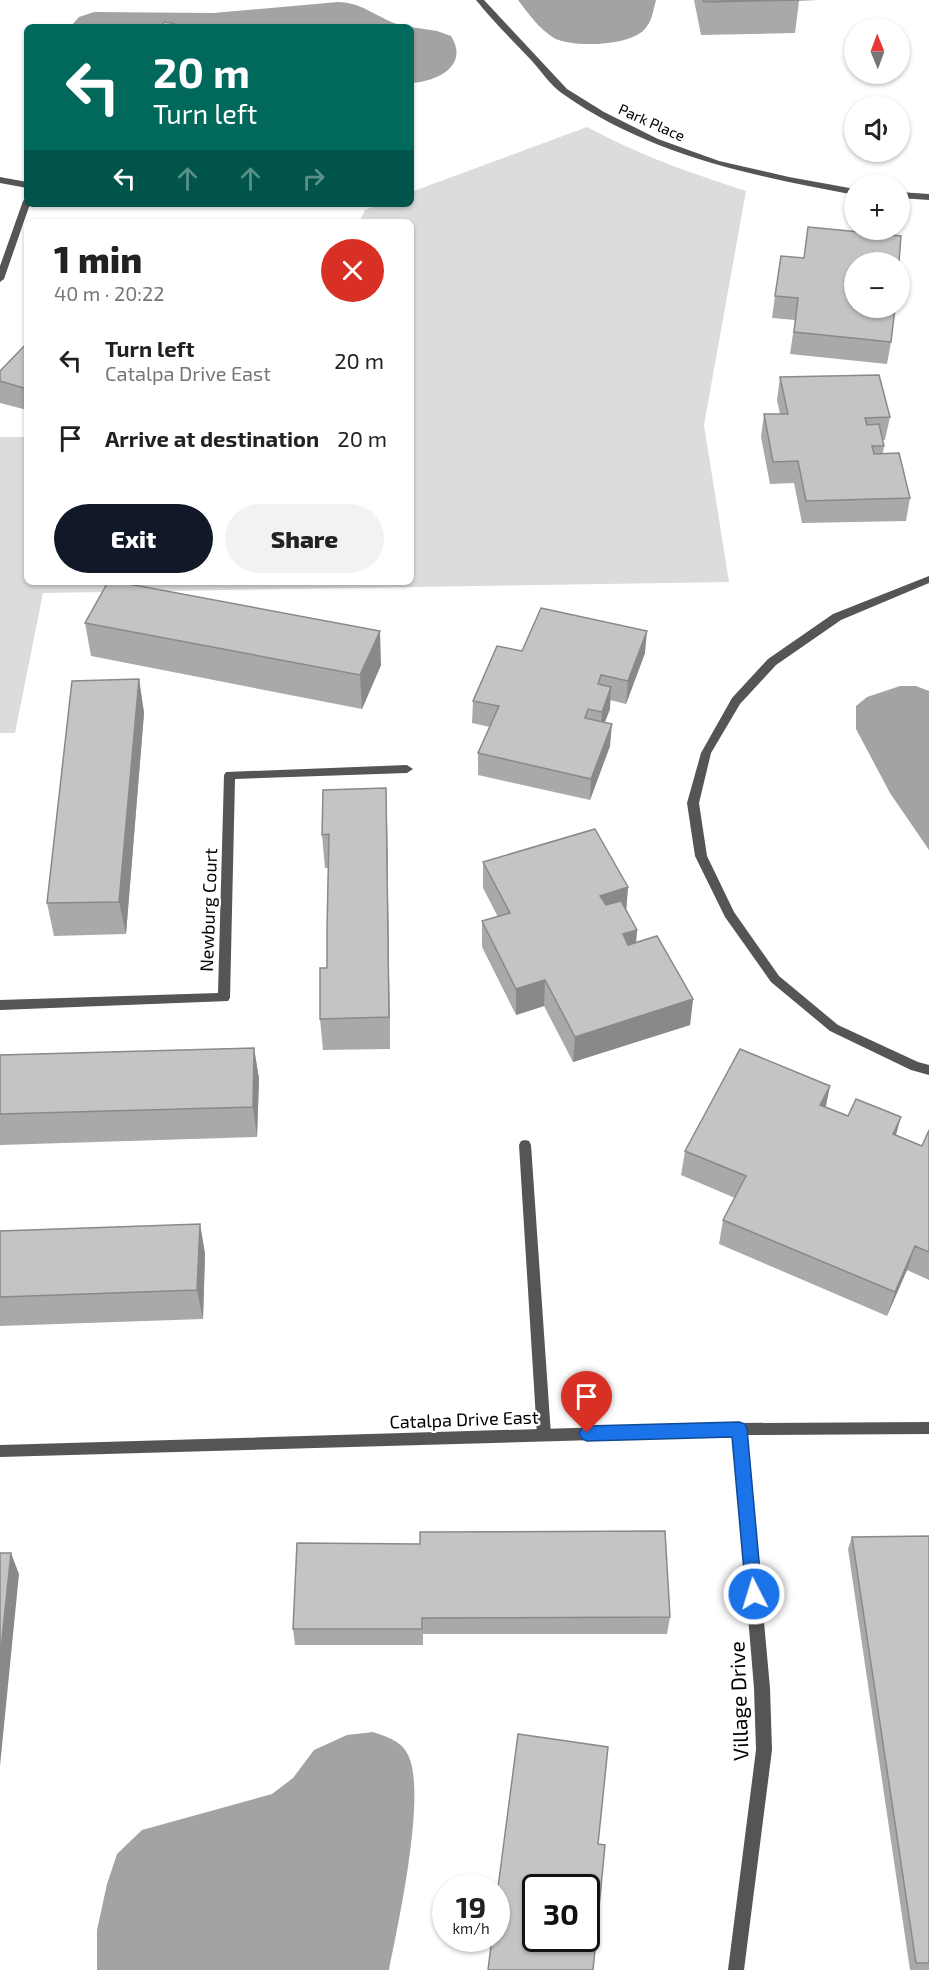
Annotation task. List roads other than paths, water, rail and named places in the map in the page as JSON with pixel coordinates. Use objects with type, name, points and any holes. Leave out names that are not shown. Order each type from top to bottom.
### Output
[{"type":"street","name":"Park Place","points":[[480,0],[564,91],[601,114],[655,141],[716,163],[844,190]]},
{"type":"street","points":[[0,180],[24,184]]},
{"type":"street","points":[[910,196],[929,197]]},
{"type":"street","points":[[0,279],[25,207]]},
{"type":"street","points":[[929,579],[837,617],[772,662],[736,701],[706,753],[693,804],[701,856],[719,895],[729,915],[775,979],[834,1028],[915,1066],[929,1070]]},
{"type":"street","name":"Newburg Court","points":[[0,1005],[224,999],[230,775],[407,769]]},
{"type":"street","points":[[525,1145],[544,1435]]},
{"type":"street","name":"Catalpa Drive East","points":[[0,1450],[739,1429],[929,1428]]},
{"type":"street","name":"Village Drive","points":[[736,1970],[764,1750],[762,1689],[739,1429]]}]
